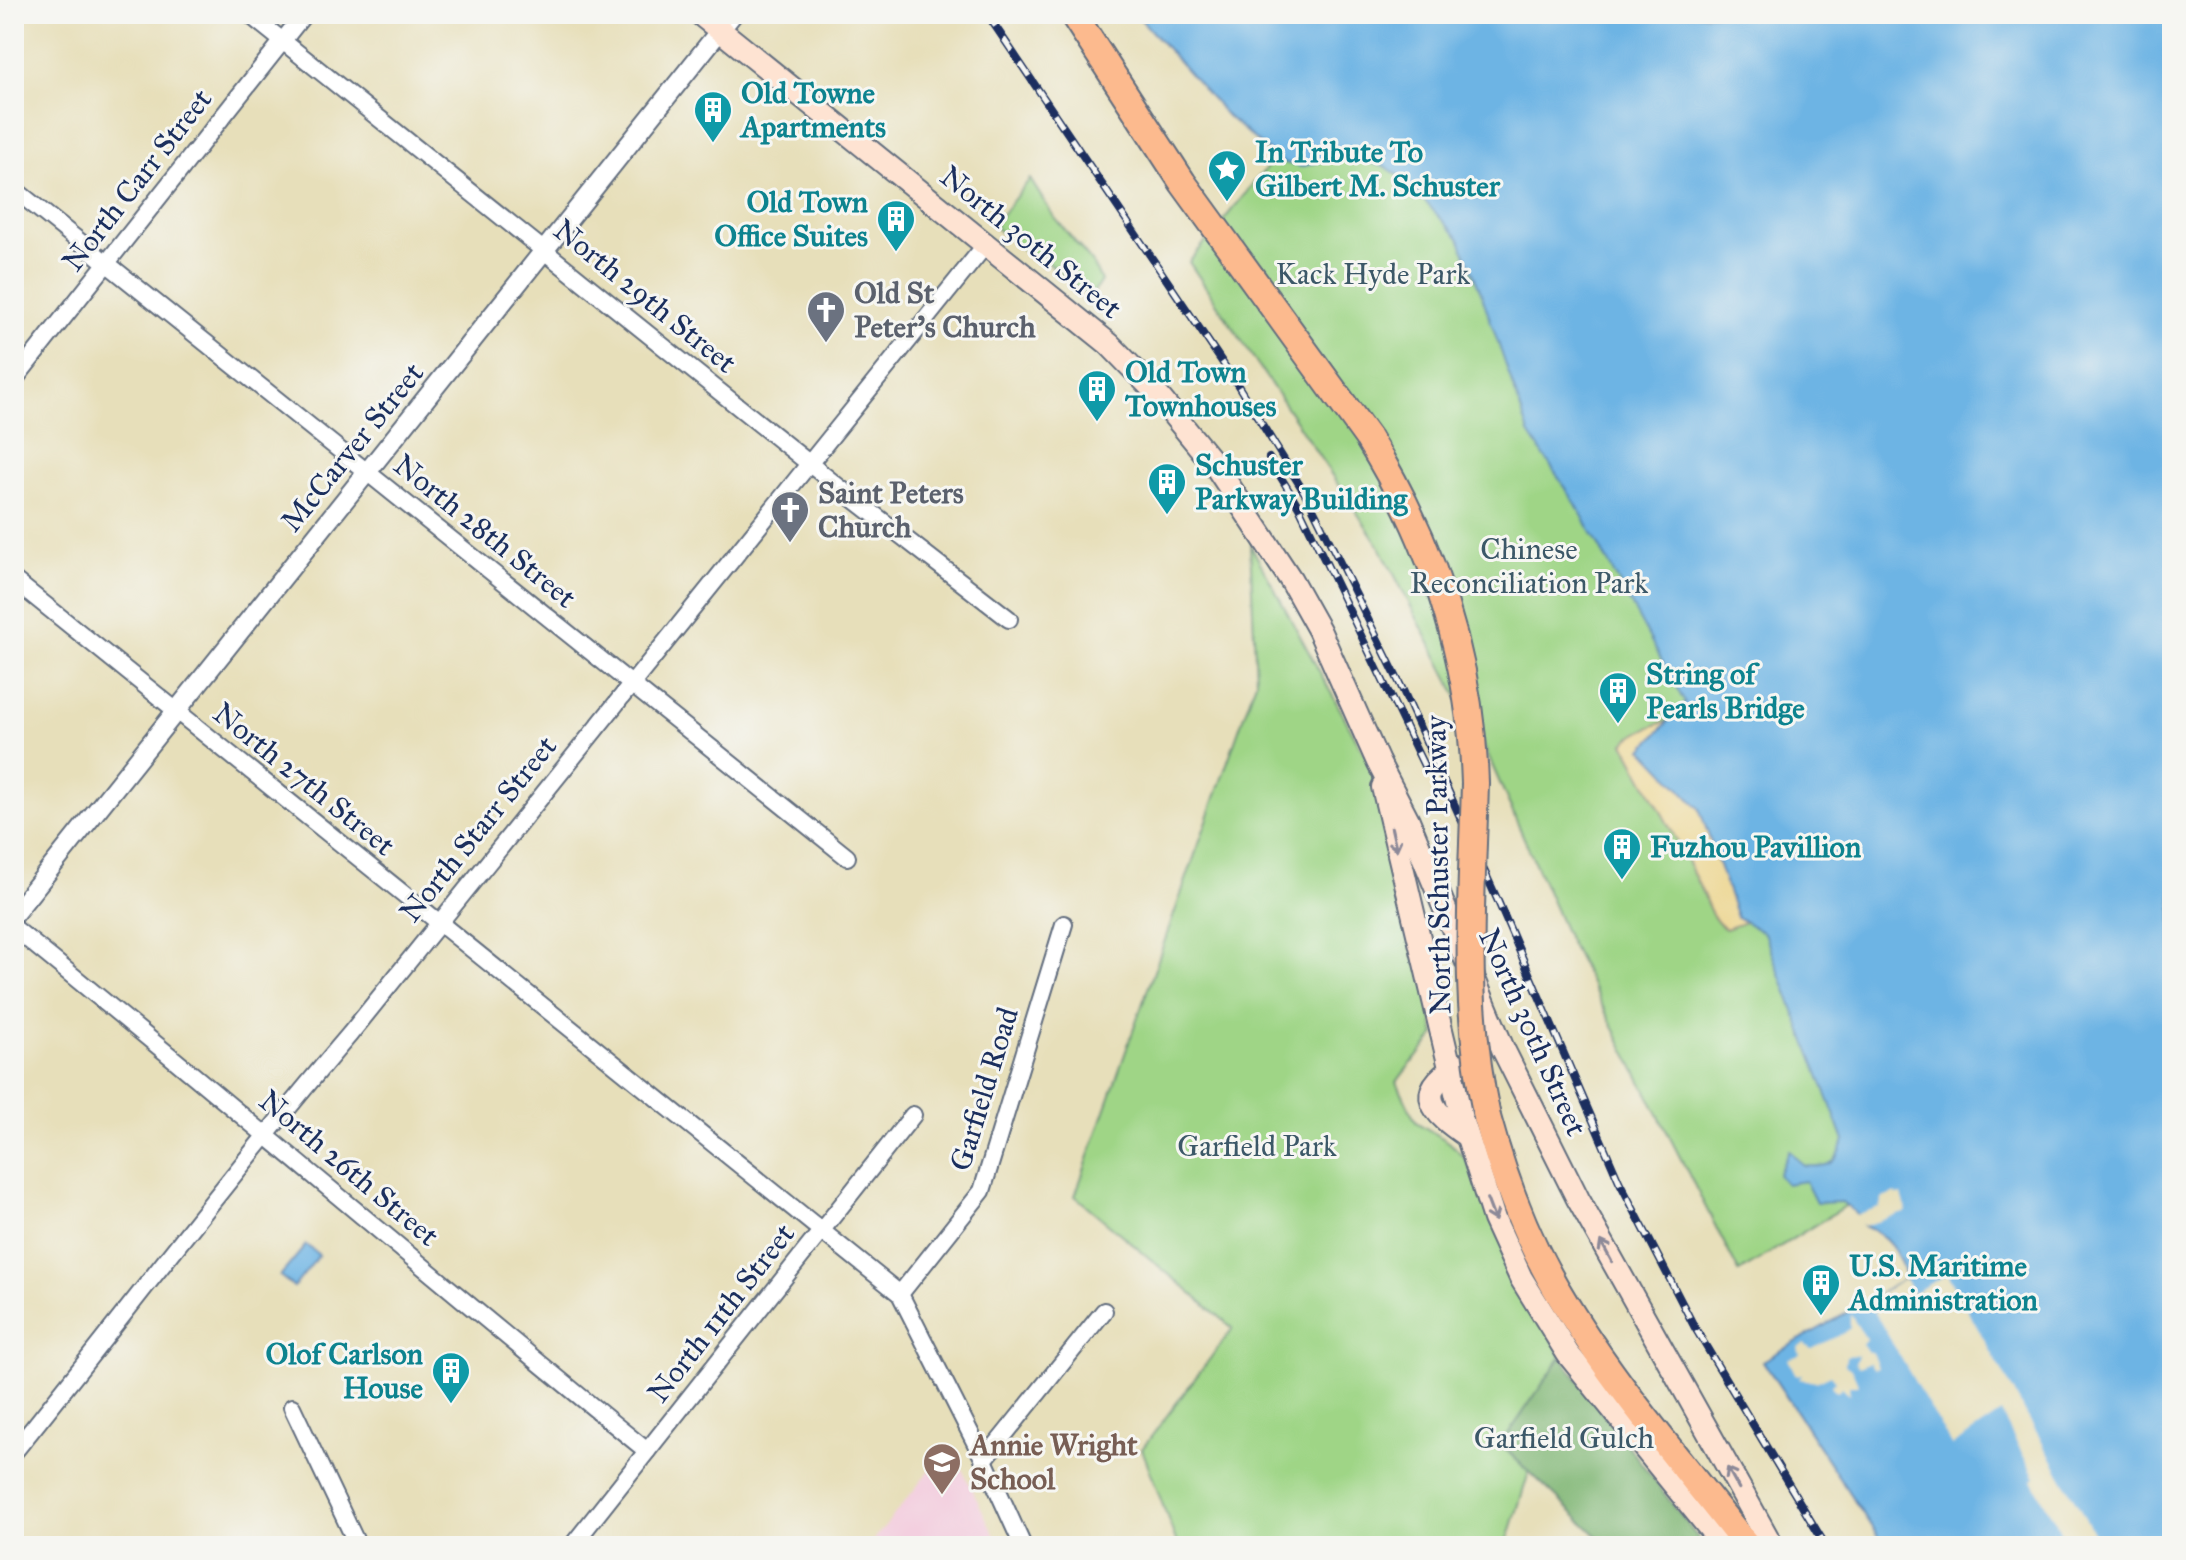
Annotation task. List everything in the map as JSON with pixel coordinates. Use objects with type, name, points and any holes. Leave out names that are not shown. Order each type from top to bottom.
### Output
[{"type":"highway","name":"North Schuster Parkway","points":[[1073,14],[1183,183],[1368,438],[1391,476],[1423,543],[1448,611],[1463,673],[1474,756],[1470,1007],[1487,1117],[1506,1181],[1548,1274],[1588,1339],[1747,1546]]},
{"type":"highway","name":"North Schuster Parkway","points":[[1665,1443],[1733,1546]]},
{"type":"main road","name":"North 30th Street","points":[[700,14],[727,22],[1109,344],[1149,385],[1217,468],[1283,567],[1319,630],[1378,762],[1408,820],[1503,1049],[1578,1199],[1772,1546]]},
{"type":"main road","points":[[1378,762],[1394,842],[1450,1070]]},
{"type":"main road","points":[[1578,1199],[1551,1167],[1498,1059],[1491,1054],[1480,1053],[1450,1070],[1435,1084],[1433,1104],[1440,1117],[1467,1136],[1494,1219],[1543,1318],[1568,1354],[1724,1546]]},
{"type":"street","name":"North 29th Street","points":[[249,14],[1009,619]]},
{"type":"street","name":"North Carr Street","points":[[14,380],[304,14]]},
{"type":"street","name":"McCarver Street","points":[[14,914],[727,22]]},
{"type":"street","name":"North 28th Street","points":[[14,189],[847,857]]},
{"type":"street","name":"North Starr Street","points":[[14,1452],[159,1273],[263,1136],[350,1034],[987,243]]},
{"type":"street","name":"North 27th Street","points":[[14,580],[900,1294]]},
{"type":"street","name":"Garfield Road","points":[[900,1294],[982,1191],[1064,924]]},
{"type":"street","name":"North 26th Street","points":[[14,928],[647,1451]]},
{"type":"street","name":"North 11th Street","points":[[572,1546],[913,1115]]},
{"type":"street","points":[[900,1294],[984,1460],[1023,1546]]},
{"type":"street","points":[[984,1460],[1104,1311]]},
{"type":"street","points":[[292,1407],[358,1546]]},
{"type":"shaded area","name":"Annie Wright School","points":[[950,1445],[1000,1546],[869,1546]]},
{"type":"green space","name":"Chinese Reconciliation Park","points":[[1393,14],[1402,14],[1884,1182],[1739,1272],[1568,939],[1486,751],[1380,547],[1189,262]]},
{"type":"green space","points":[[1030,179],[1054,217],[1092,262],[1101,281],[1090,298],[1038,254],[1028,254],[996,228],[996,222]]},
{"type":"green space","name":"Garfield Park","points":[[1250,544],[1371,766],[1424,971],[1435,1035],[1397,1082],[1416,1122],[1449,1142],[1465,1158],[1561,1357],[1501,1445],[1529,1472],[1506,1546],[1178,1546],[1142,1449],[1233,1328],[1075,1196],[1256,681]]},
{"type":"green space","name":"Garfield Gulch","points":[[1561,1357],[1704,1546],[1608,1546],[1501,1445]]},
{"type":"sand","points":[[1700,713],[1768,914],[1726,929],[1710,911],[1682,851],[1624,743],[1650,727]]},
{"type":"water","points":[[1136,14],[2172,14],[2172,1546],[1884,1546],[1763,1361],[1905,1279],[1903,1270],[1886,1240],[1864,1226],[1858,1215],[1842,1202],[1816,1203],[1805,1181],[1786,1184],[1778,1175],[1789,1150],[1804,1166],[1826,1165],[1835,1160],[1844,1140],[1764,933],[1737,917],[1699,808],[1643,749],[1685,703],[1576,504],[1529,433],[1459,238],[1404,179],[1386,167],[1361,160],[1332,158],[1301,167],[1282,162],[1228,117]]},
{"type":"water","points":[[306,1245],[319,1255],[294,1287],[280,1276]]},
{"type":"pier","points":[[1896,1193],[1897,1196],[1902,1195],[1907,1212],[1864,1226],[1853,1216],[1879,1207],[1883,1198]]},
{"type":"pier","points":[[1947,1274],[2101,1546],[2069,1546],[2032,1480],[2035,1478],[2001,1413],[1952,1446],[1868,1301],[1905,1279],[1913,1293]]},
{"type":"pier","points":[[1850,1314],[1866,1339],[1862,1345],[1872,1352],[1878,1368],[1874,1369],[1869,1362],[1859,1367],[1855,1363],[1858,1355],[1846,1356],[1845,1365],[1852,1370],[1859,1386],[1849,1386],[1850,1395],[1842,1387],[1837,1392],[1831,1386],[1836,1381],[1831,1375],[1816,1382],[1799,1379],[1803,1374],[1796,1375],[1788,1359],[1800,1355],[1798,1348],[1804,1344],[1811,1349],[1842,1334],[1850,1328]]},
{"type":"railway","points":[[987,14],[1237,384],[1309,500],[1401,686],[1619,1181],[1695,1328],[1826,1546]]},
{"type":"railway","points":[[1269,458],[1299,507],[1427,772]]},
{"type":"place","name":"Old Towne Apartments","points":[[713,144]]},
{"type":"place","name":"In Tribute To Gilbert M. Schuster","points":[[1227,203]]},
{"type":"place","name":"Old Town Office Suites","points":[[896,253]]},
{"type":"place","name":"Old St Peter's Church","points":[[826,344]]},
{"type":"place","name":"Old Town Townhouses","points":[[1097,423]]},
{"type":"place","name":"Schuster Parkway Building","points":[[1167,516]]},
{"type":"place","name":"Saint Peters Church","points":[[790,544]]},
{"type":"place","name":"String of Pearls Bridge","points":[[1618,725]]},
{"type":"place","name":"Fuzhou Pavillion","points":[[1622,881]]},
{"type":"place","name":"U.S. Maritime Administration","points":[[1821,1317]]},
{"type":"place","name":"Olof Carlson House","points":[[451,1405]]},
{"type":"place","name":"Annie Wright School","points":[[942,1496]]},
{"type":"park label","name":"Kack Hyde Park","points":[[1373,274]]}]
